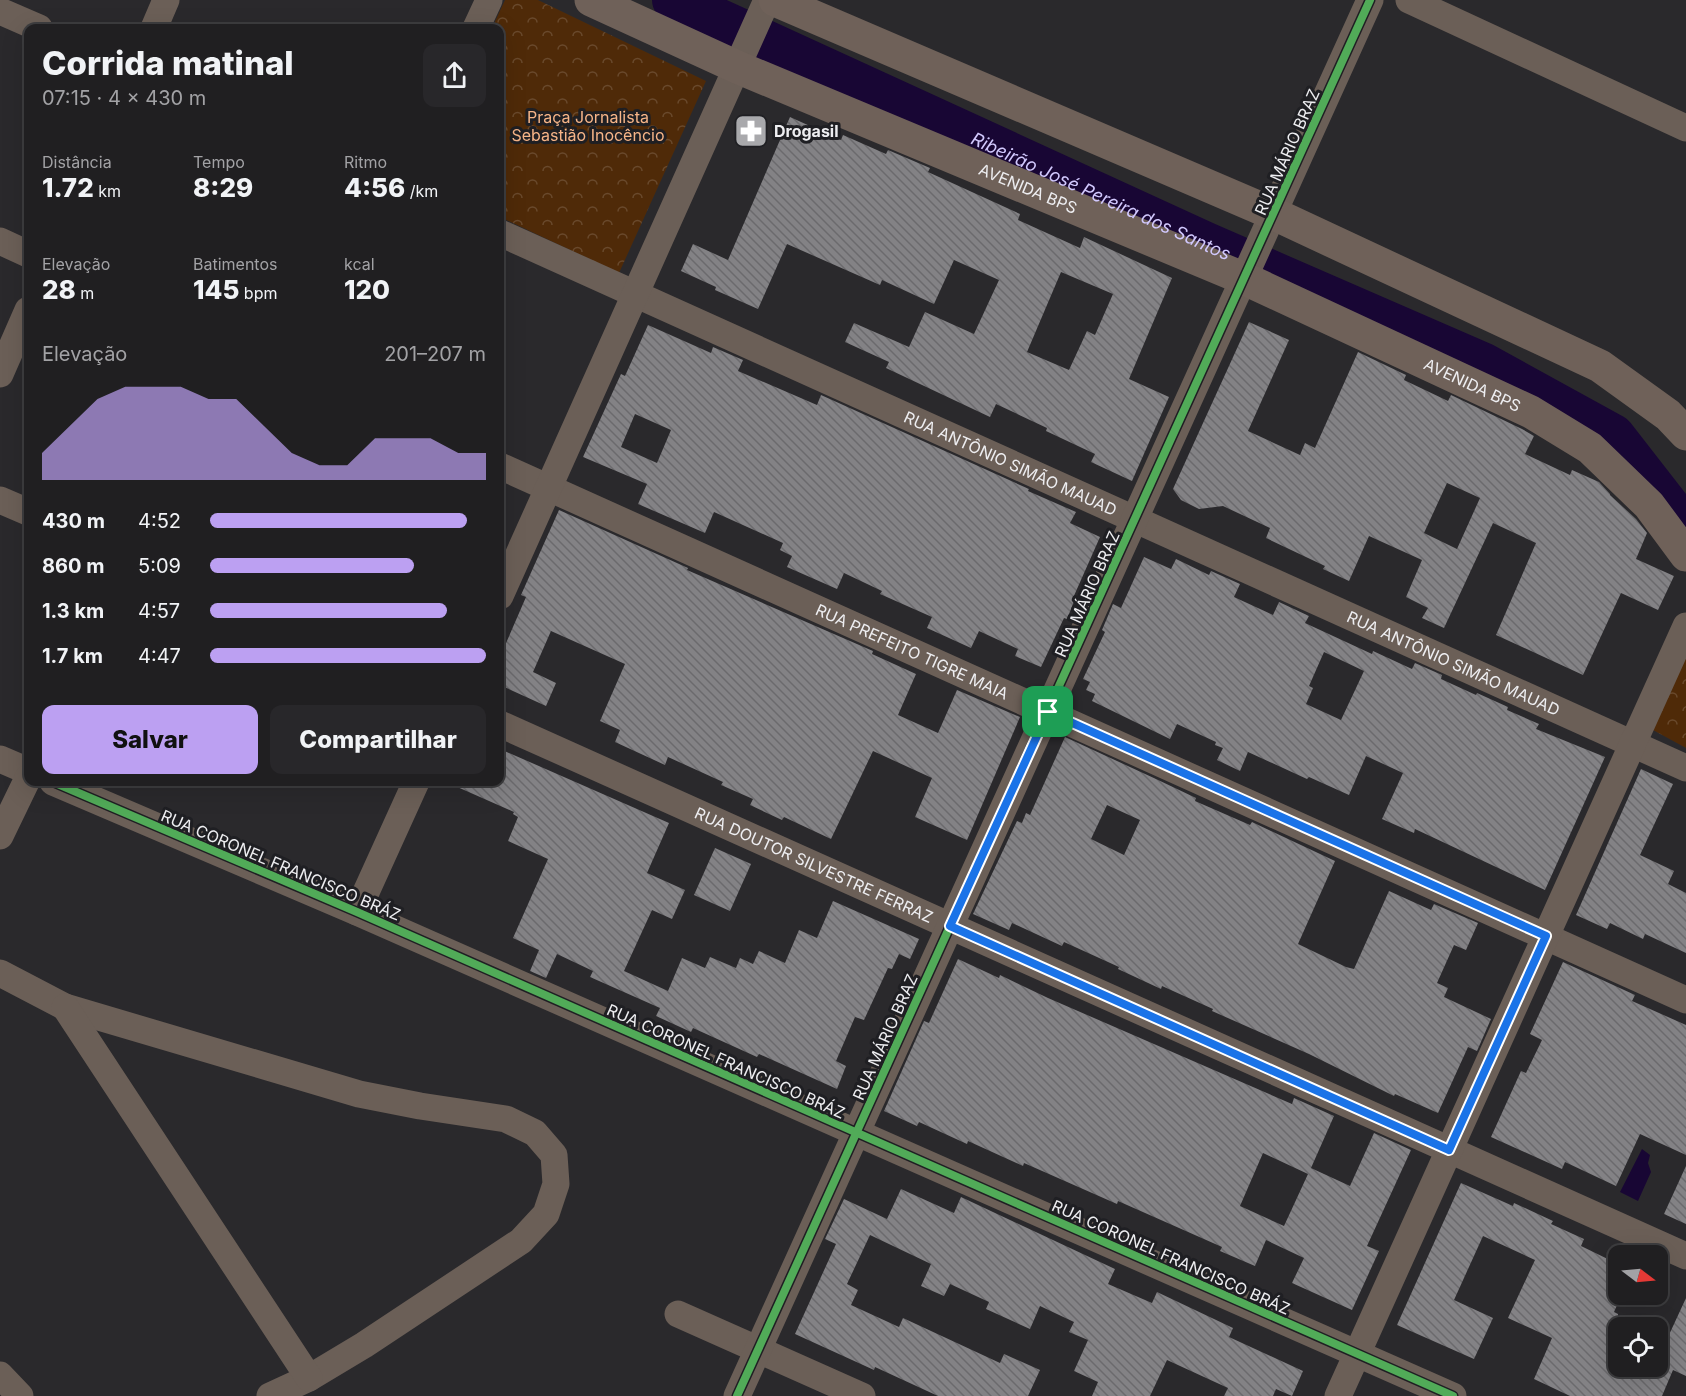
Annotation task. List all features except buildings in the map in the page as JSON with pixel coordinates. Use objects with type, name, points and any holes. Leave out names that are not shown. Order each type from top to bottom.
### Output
[{"type":"main road","name":"AVENIDA BPS","points":[[591,0],[1248,273],[1532,412],[1590,448],[1649,505],[1686,555]]},
{"type":"main road","points":[[769,3],[1271,220],[1600,366],[1668,415],[1686,434]]},
{"type":"street","points":[[156,24],[166,0]]},
{"type":"street","points":[[478,24],[489,0]]},
{"type":"street","name":"RUA MÁRIO BRAZ","points":[[737,1396],[1370,0]]},
{"type":"street","points":[[1409,0],[1686,128]]},
{"type":"street","points":[[504,587],[739,62],[769,3]]},
{"type":"street","points":[[0,11],[30,24]]},
{"type":"street","name":"RUA ANTÔNIO SIMÃO MAUAD","points":[[504,234],[1686,768]]},
{"type":"street","points":[[0,241],[24,252]]},
{"type":"street","points":[[0,374],[24,319]]},
{"type":"street","name":"RUA PREFEITO TIGRE MAIA","points":[[504,468],[1686,1000]]},
{"type":"street","points":[[0,500],[24,510]]},
{"type":"street","points":[[1338,1396],[1686,626]]},
{"type":"street","name":"RUA DOUTOR SILVESTRE FERRAZ","points":[[504,726],[1686,1256]]},
{"type":"street","points":[[0,759],[24,769]]},
{"type":"street","points":[[0,836],[24,786]]},
{"type":"street","name":"RUA CORONEL FRANCISCO BRÁZ","points":[[62,786],[357,912],[1453,1396]]},
{"type":"street","points":[[357,912],[414,786]]},
{"type":"street","points":[[0,973],[65,1007],[359,1094],[420,1107],[506,1119],[535,1133],[554,1155],[556,1184],[546,1214],[521,1241],[364,1345],[309,1378],[270,1396]]},
{"type":"street","points":[[65,1007],[309,1378]]},
{"type":"street","points":[[678,1314],[862,1396]]},
{"type":"street","points":[[0,1375],[21,1396]]},
{"type":"green space","name":"Praça Jornalista Sebastião Inocêncio","points":[[505,0],[538,0],[706,81],[619,273],[504,219],[504,24],[494,24]]},
{"type":"green space","points":[[1686,652],[1686,748],[1653,730]]},
{"type":"shaded area","points":[[1642,1149],[1650,1155],[1648,1163],[1651,1172],[1638,1201],[1620,1192]]},
{"type":"waterway","name":"Ribeirão José Pereira dos Santos","points":[[674,0],[1206,244],[1484,365],[1613,436],[1683,526]]},
{"type":"cycle path","points":[[737,1396],[1370,0]]},
{"type":"cycle path","points":[[62,786],[357,912],[1453,1396]]},
{"type":"place","name":"Drogasil","points":[[751,131]]},
{"type":"route","points":[[1048,712],[1546,936],[1449,1150],[950,926],[1048,712]]}]
